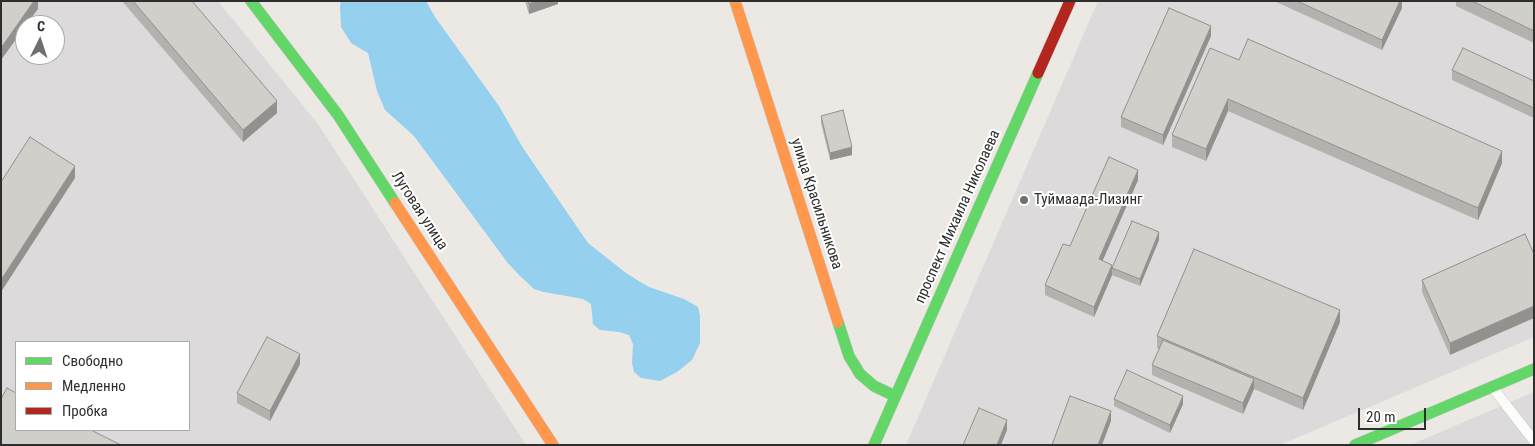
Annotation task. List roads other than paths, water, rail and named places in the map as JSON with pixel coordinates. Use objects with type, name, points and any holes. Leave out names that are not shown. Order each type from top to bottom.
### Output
[{"type":"main road","name":"Луговая улица","points":[[251,1],[338,115],[553,445]]},
{"type":"main road","name":"улица Красильникова","points":[[736,1],[849,356],[860,374],[874,386],[895,396]]},
{"type":"main road","name":"проспект Михаила Николаева","points":[[874,445],[1070,1]]},
{"type":"main road","points":[[1355,445],[1534,369]]},
{"type":"lane","points":[[1493,387],[1529,440]]},
{"type":"water","points":[[341,1],[426,1],[435,17],[499,106],[523,148],[588,243],[642,283],[684,299],[698,307],[700,343],[692,360],[677,372],[660,381],[641,378],[634,372],[632,363],[633,344],[629,335],[600,330],[593,324],[591,304],[583,299],[534,289],[520,276],[507,262],[414,136],[385,110],[377,91],[368,53],[351,43],[341,27]]},
{"type":"place","name":"Туймаада-Лизинг","points":[[1024,200]]}]
